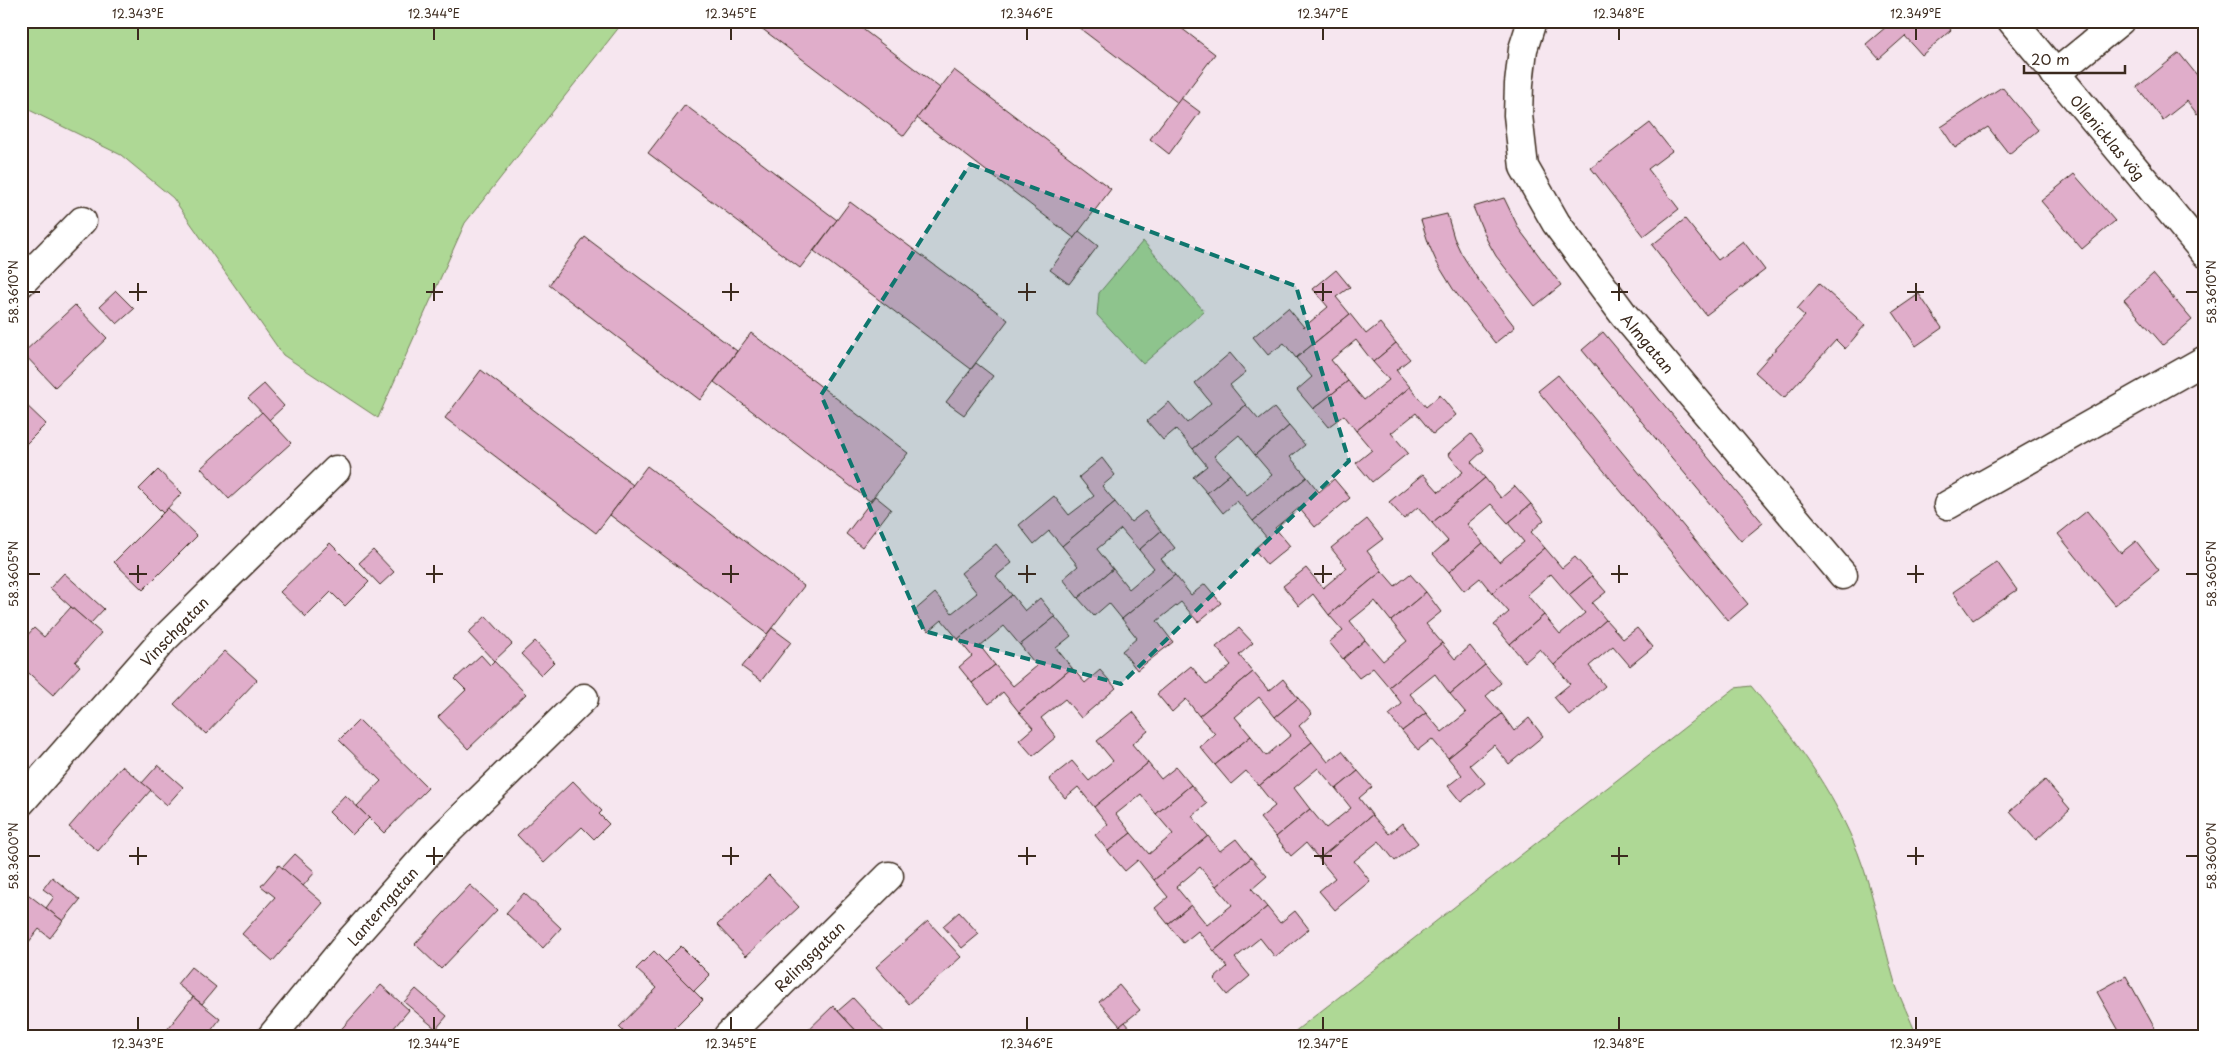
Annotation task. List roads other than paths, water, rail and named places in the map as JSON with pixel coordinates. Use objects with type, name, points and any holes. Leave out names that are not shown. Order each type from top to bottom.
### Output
[{"type":"street","name":"Almgatan","points":[[1532,21],[1523,49],[1519,84],[1518,115],[1524,167],[1556,223],[1624,315],[1843,575]]},
{"type":"street","name":"Ollenicklas vög","points":[[2012,21],[2205,253]]},
{"type":"street","points":[[2055,74],[2120,21]]},
{"type":"street","points":[[21,283],[82,221]]},
{"type":"street","points":[[1948,505],[2205,360]]},
{"type":"street","name":"Vinschgatan","points":[[21,802],[164,639],[336,470]]},
{"type":"street","name":"Lanterngatan","points":[[272,1036],[350,942],[442,837],[584,698]]},
{"type":"street","name":"Relingsgatan","points":[[728,1036],[889,876]]}]
